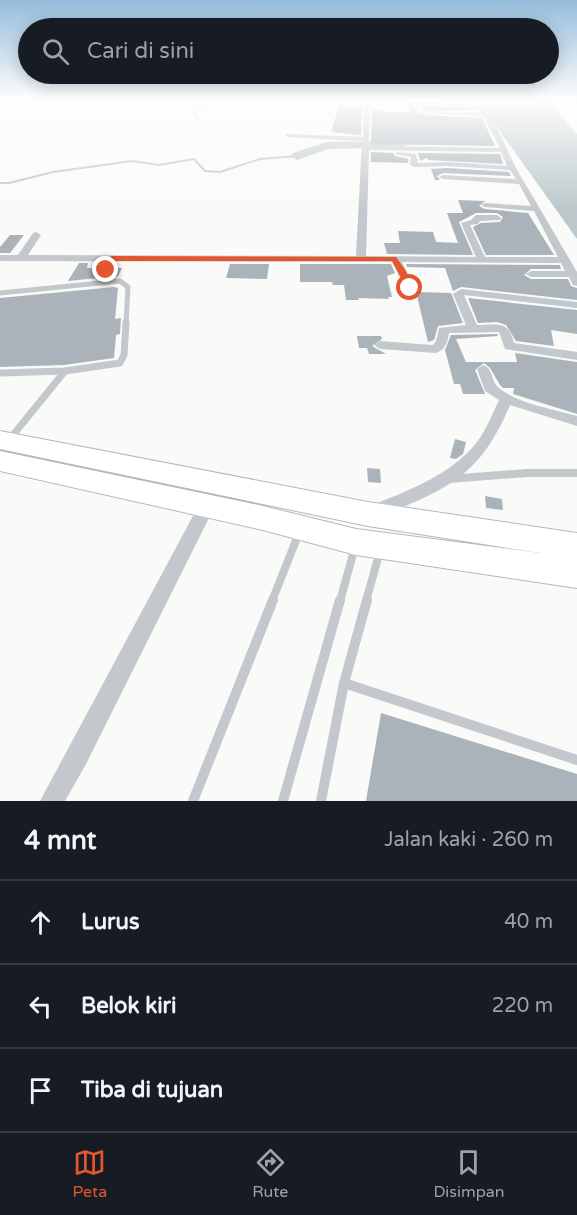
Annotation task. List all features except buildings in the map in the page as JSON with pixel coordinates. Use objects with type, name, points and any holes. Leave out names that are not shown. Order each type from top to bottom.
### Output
[{"type":"highway","points":[[2,447],[207,506],[369,544],[537,553],[577,546]]},
{"type":"highway","points":[[2,447],[368,514],[537,553],[577,573]]},
{"type":"street","points":[[298,136],[384,147],[501,147]]},
{"type":"street","points":[[361,259],[366,136]]},
{"type":"street","points":[[496,136],[575,278]]},
{"type":"street","points":[[437,141],[501,147]]},
{"type":"street","points":[[393,154],[414,155],[414,165]]},
{"type":"street","points":[[403,164],[512,168]]},
{"type":"street","points":[[443,177],[521,182]]},
{"type":"street","points":[[485,205],[536,209]]},
{"type":"street","points":[[482,260],[465,223],[475,222],[476,218],[497,218]]},
{"type":"street","points":[[21,258],[36,235]]},
{"type":"street","points":[[0,258],[564,260]]},
{"type":"street","points":[[106,270],[112,258]]},
{"type":"street","points":[[396,259],[397,267],[402,271],[410,288]]},
{"type":"street","points":[[531,274],[575,278]]},
{"type":"street","points":[[473,328],[459,298],[459,292],[577,305]]},
{"type":"street","points":[[380,345],[436,349],[442,342],[443,330],[502,329],[505,331],[509,346],[577,356]]},
{"type":"street","points":[[483,369],[490,387],[506,399],[577,421]]},
{"type":"street","points":[[368,514],[446,479],[483,446],[506,399]]},
{"type":"street","points":[[52,801],[78,756],[207,506]]},
{"type":"lane","points":[[0,293],[111,281],[126,283],[128,287],[123,359],[115,365],[65,371],[0,373]]},
{"type":"lane","points":[[2,447],[65,371]]},
{"type":"lane","points":[[446,479],[527,473],[577,473]]},
{"type":"lane","points":[[193,801],[301,528]]},
{"type":"lane","points":[[321,801],[369,544]]},
{"type":"lane","points":[[283,801],[369,544]]},
{"type":"lane","points":[[344,683],[577,760]]},
{"type":"shaded area","points":[[504,136],[577,136],[577,239]]},
{"type":"waterway","points":[[297,156],[327,146],[403,144],[413,136]]},
{"type":"waterway","points":[[0,183],[9,183],[53,172],[132,161],[159,165],[194,159],[205,171],[220,172],[260,159],[297,156],[287,157]]},
{"type":"route","points":[[106,270],[112,258],[396,259],[397,267],[402,271],[410,288]]}]
